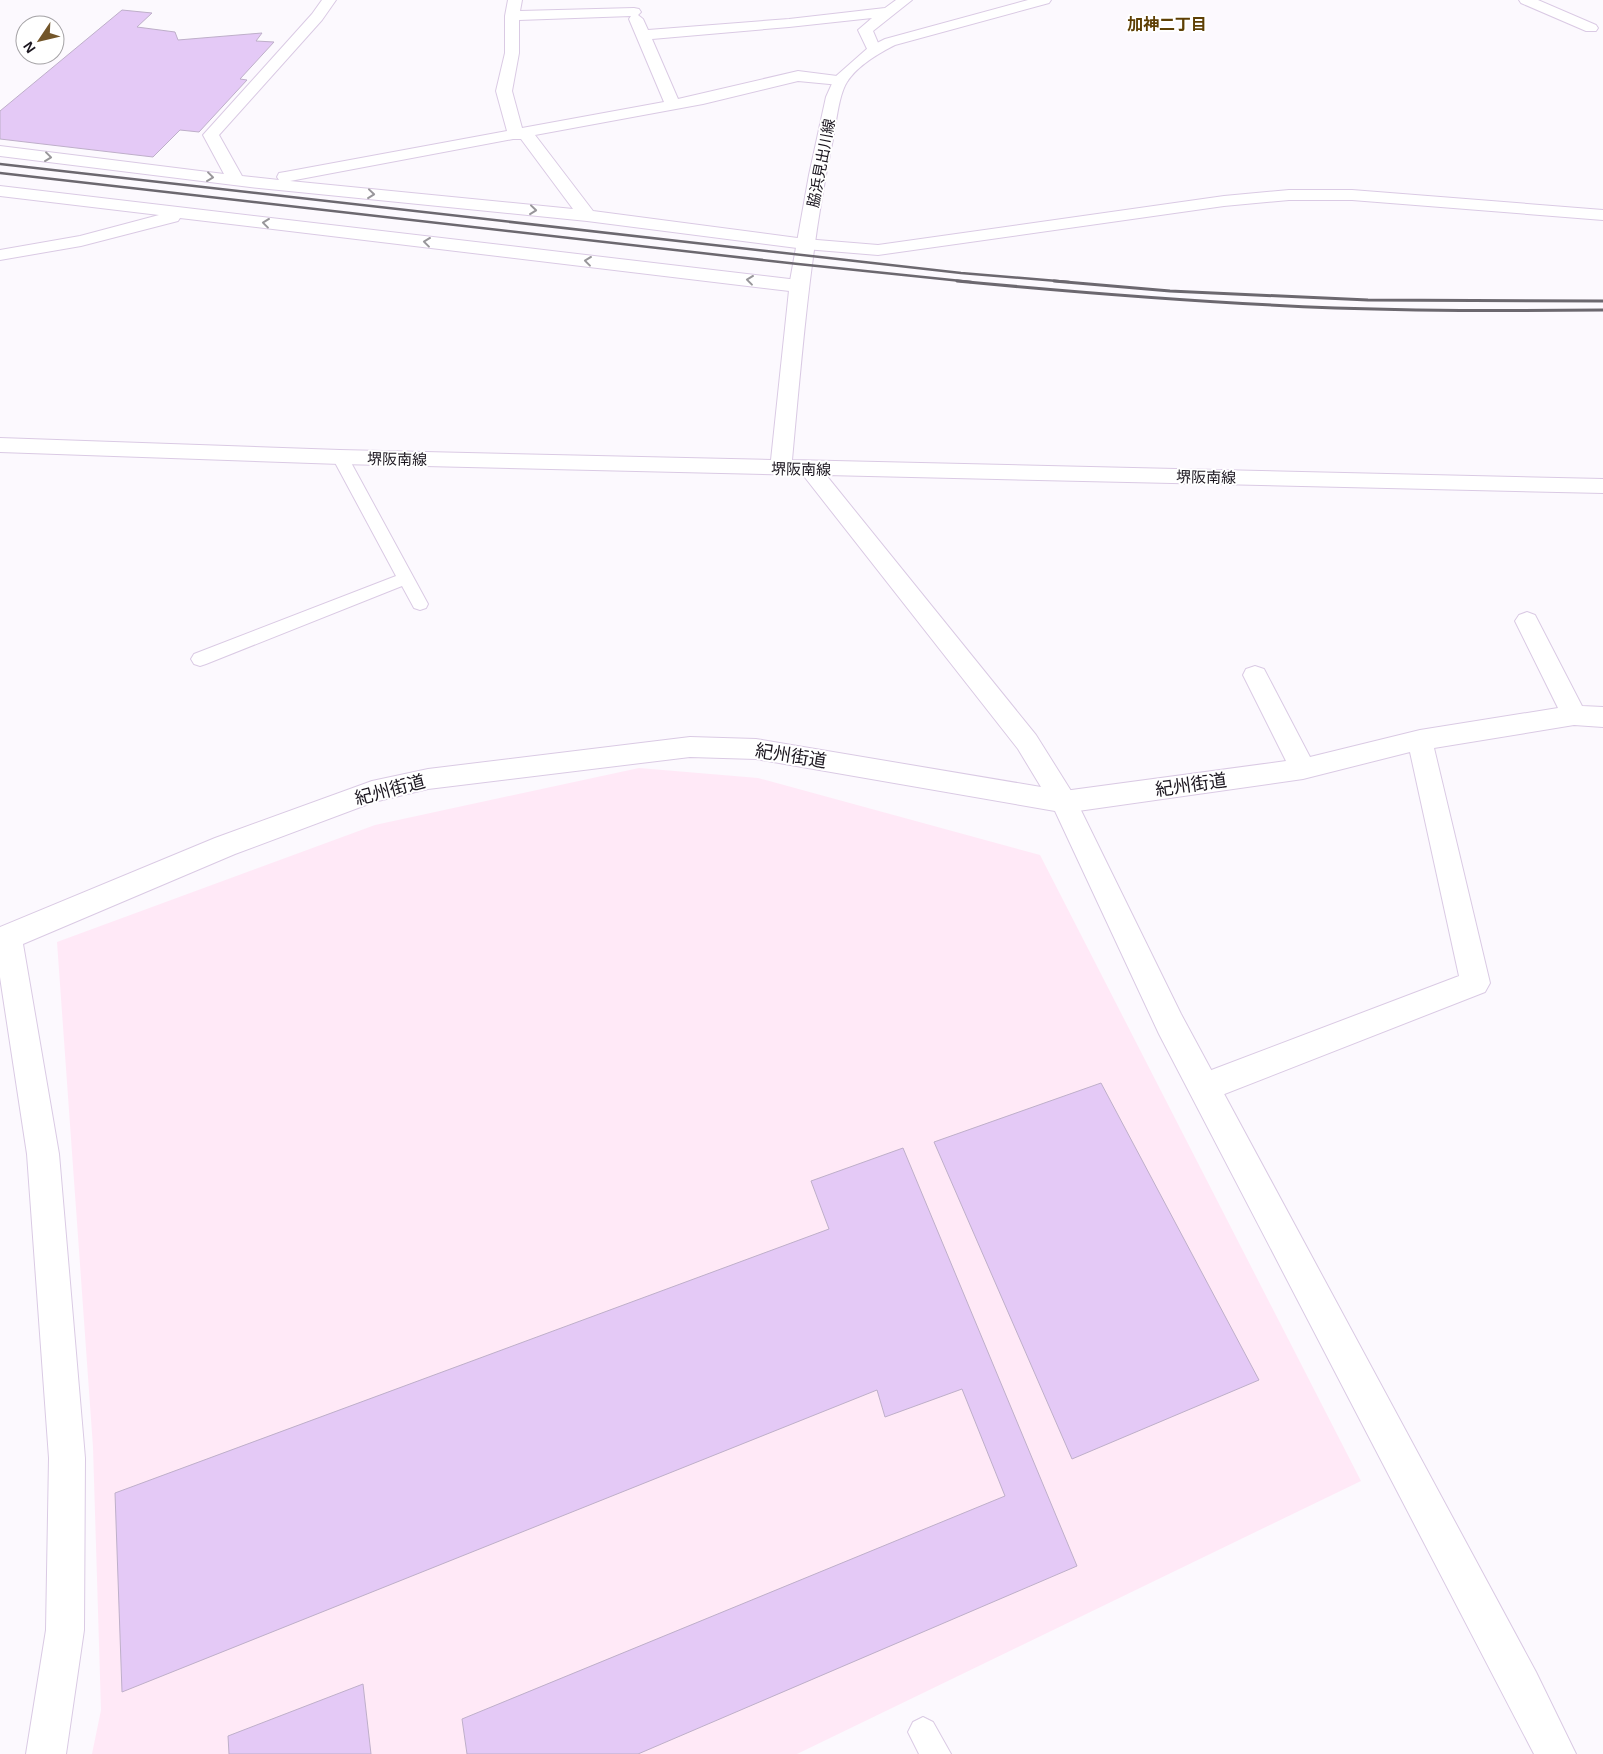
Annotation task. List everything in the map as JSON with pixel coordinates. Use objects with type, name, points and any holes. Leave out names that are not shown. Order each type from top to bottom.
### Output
[{"type":"street","points":[[236,180],[211,135],[317,17],[329,0]]},
{"type":"street","points":[[515,0],[512,16],[512,53],[504,91],[521,134],[587,216]]},
{"type":"street","points":[[874,0],[886,13]]},
{"type":"street","points":[[874,50],[865,30],[905,0]]},
{"type":"street","points":[[259,183],[674,105],[798,76],[840,80],[874,50],[890,42],[1044,0]]},
{"type":"street","points":[[1526,0],[1591,28]]},
{"type":"street","points":[[512,16],[633,6],[642,35],[674,105]]},
{"type":"street","points":[[642,35],[886,13]]},
{"type":"street","name":"脇浜見出川線","points":[[795,468],[798,286],[817,176],[834,97],[840,80]]},
{"type":"street","points":[[0,151],[259,183],[587,216],[805,244],[878,250],[1224,201],[1288,195],[1352,195],[1603,216]]},
{"type":"street","points":[[0,191],[798,286]]},
{"type":"street","points":[[0,255],[81,241],[180,213]]},
{"type":"street","name":"堺阪南線","points":[[0,445],[340,457],[1603,486]]},
{"type":"street","points":[[795,468],[1027,742],[1064,802],[1170,1024],[1522,1686],[1556,1754]]},
{"type":"street","points":[[1527,622],[1574,715]]},
{"type":"street","points":[[1254,674],[1303,769]]},
{"type":"street","name":"紀州街道","points":[[4,938],[225,846],[372,792],[428,779],[690,748],[756,749],[1064,802],[1303,769],[1420,740],[1574,715],[1603,717]]},
{"type":"street","points":[[1204,1086],[1475,983],[1420,740]]},
{"type":"street","points":[[4,938],[43,1154],[67,1458],[65,1630],[46,1754]]},
{"type":"lane","points":[[340,457],[404,578],[420,604]]},
{"type":"lane","points":[[200,659],[404,578]]},
{"type":"shaded area","points":[[639,768],[758,778],[1040,855],[1361,1481],[797,1754],[92,1754],[101,1710],[93,1447],[57,942],[375,825]]},
{"type":"building","points":[[122,10],[152,13],[137,27],[175,32],[178,40],[262,33],[256,41],[274,42],[240,79],[247,80],[199,132],[180,130],[153,157],[0,139],[0,111],[56,65],[65,65],[65,57]]},
{"type":"building","points":[[1101,1083],[1259,1380],[1072,1459],[934,1142]]},
{"type":"building","points":[[903,1148],[1077,1566],[638,1754],[467,1754],[462,1719],[1005,1496],[962,1389],[885,1417],[877,1390],[122,1692],[115,1493],[829,1229],[811,1181]]},
{"type":"building","points":[[363,1684],[371,1754],[229,1754],[228,1736]]},
{"type":"railway","points":[[0,164],[961,273],[1069,282]]},
{"type":"railway","points":[[0,173],[971,282]]},
{"type":"railway","points":[[957,281],[1052,290],[1288,306],[1502,311],[1603,310]]},
{"type":"railway","points":[[1054,281],[1170,291],[1368,300],[1603,301]]},
{"type":"district","name":"加神二丁目","points":[[1167,24]]}]
